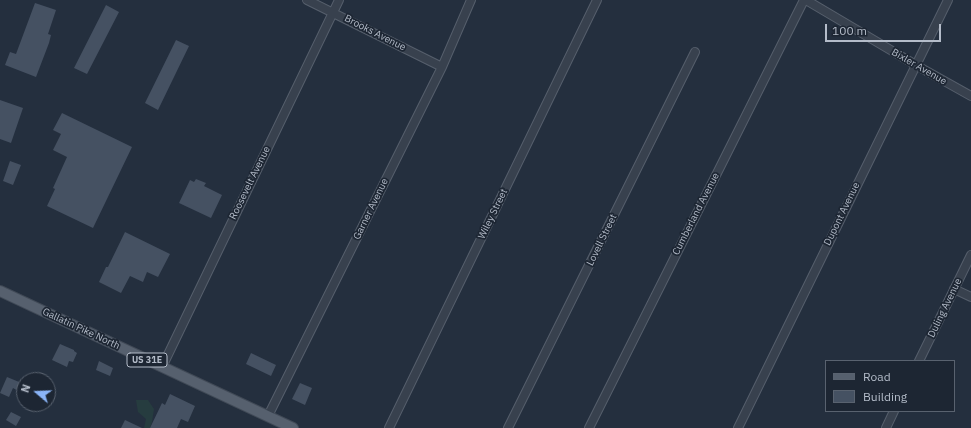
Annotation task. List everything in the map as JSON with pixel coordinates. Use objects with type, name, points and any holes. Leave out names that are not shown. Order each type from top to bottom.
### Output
[{"type":"main road","name":"Gallatin Pike North","points":[[0,291],[293,428]]},
{"type":"street","name":"Brooks Avenue","points":[[308,0],[442,67]]},
{"type":"street","name":"Roosevelt Avenue","points":[[162,367],[339,0]]},
{"type":"street","name":"Garner Avenue","points":[[268,416],[442,67],[471,0]]},
{"type":"street","name":"Wiley Street","points":[[390,428],[597,0]]},
{"type":"street","name":"Bixler Avenue","points":[[805,0],[971,96]]},
{"type":"street","name":"Cumberland Avenue","points":[[589,428],[805,0]]},
{"type":"street","name":"Dupont Avenue","points":[[738,428],[948,0]]},
{"type":"street","name":"Lovell Street","points":[[508,428],[695,52]]},
{"type":"street","name":"Duling Avenue","points":[[919,360],[971,255]]},
{"type":"street","points":[[954,289],[971,298]]},
{"type":"street","points":[[886,428],[894,412]]},
{"type":"green space","points":[[136,400],[148,400],[154,409],[150,428],[144,428],[146,419],[138,412]]},
{"type":"building","points":[[35,3],[56,10],[48,34],[51,35],[49,43],[36,77],[5,65],[10,52],[16,54]]},
{"type":"building","points":[[106,5],[119,12],[87,74],[74,68]]},
{"type":"building","points":[[176,40],[189,46],[158,110],[145,103]]},
{"type":"building","points":[[0,100],[23,108],[11,143],[0,139]]},
{"type":"building","points":[[62,113],[132,147],[93,228],[47,206],[55,189],[53,188],[67,157],[53,150],[61,134],[53,130]]},
{"type":"building","points":[[10,161],[21,165],[13,185],[3,181]]},
{"type":"building","points":[[196,179],[206,183],[204,186],[222,195],[211,218],[179,203],[190,180],[194,182]]},
{"type":"building","points":[[125,232],[170,254],[158,277],[147,272],[143,282],[130,276],[121,293],[99,282]]},
{"type":"building","points":[[60,344],[74,350],[77,353],[73,362],[69,361],[67,367],[52,360]]},
{"type":"building","points":[[251,353],[276,365],[271,376],[246,364]]},
{"type":"building","points":[[99,361],[113,368],[110,376],[96,370]]},
{"type":"building","points":[[7,377],[16,381],[16,390],[13,388],[9,397],[0,393]]},
{"type":"building","points":[[300,383],[312,388],[305,405],[292,399]]},
{"type":"building","points":[[170,394],[195,406],[188,422],[181,419],[177,428],[150,428],[162,403],[165,405]]},
{"type":"building","points":[[11,412],[21,417],[16,426],[6,420]]},
{"type":"building","points":[[125,420],[142,428],[121,428]]}]
